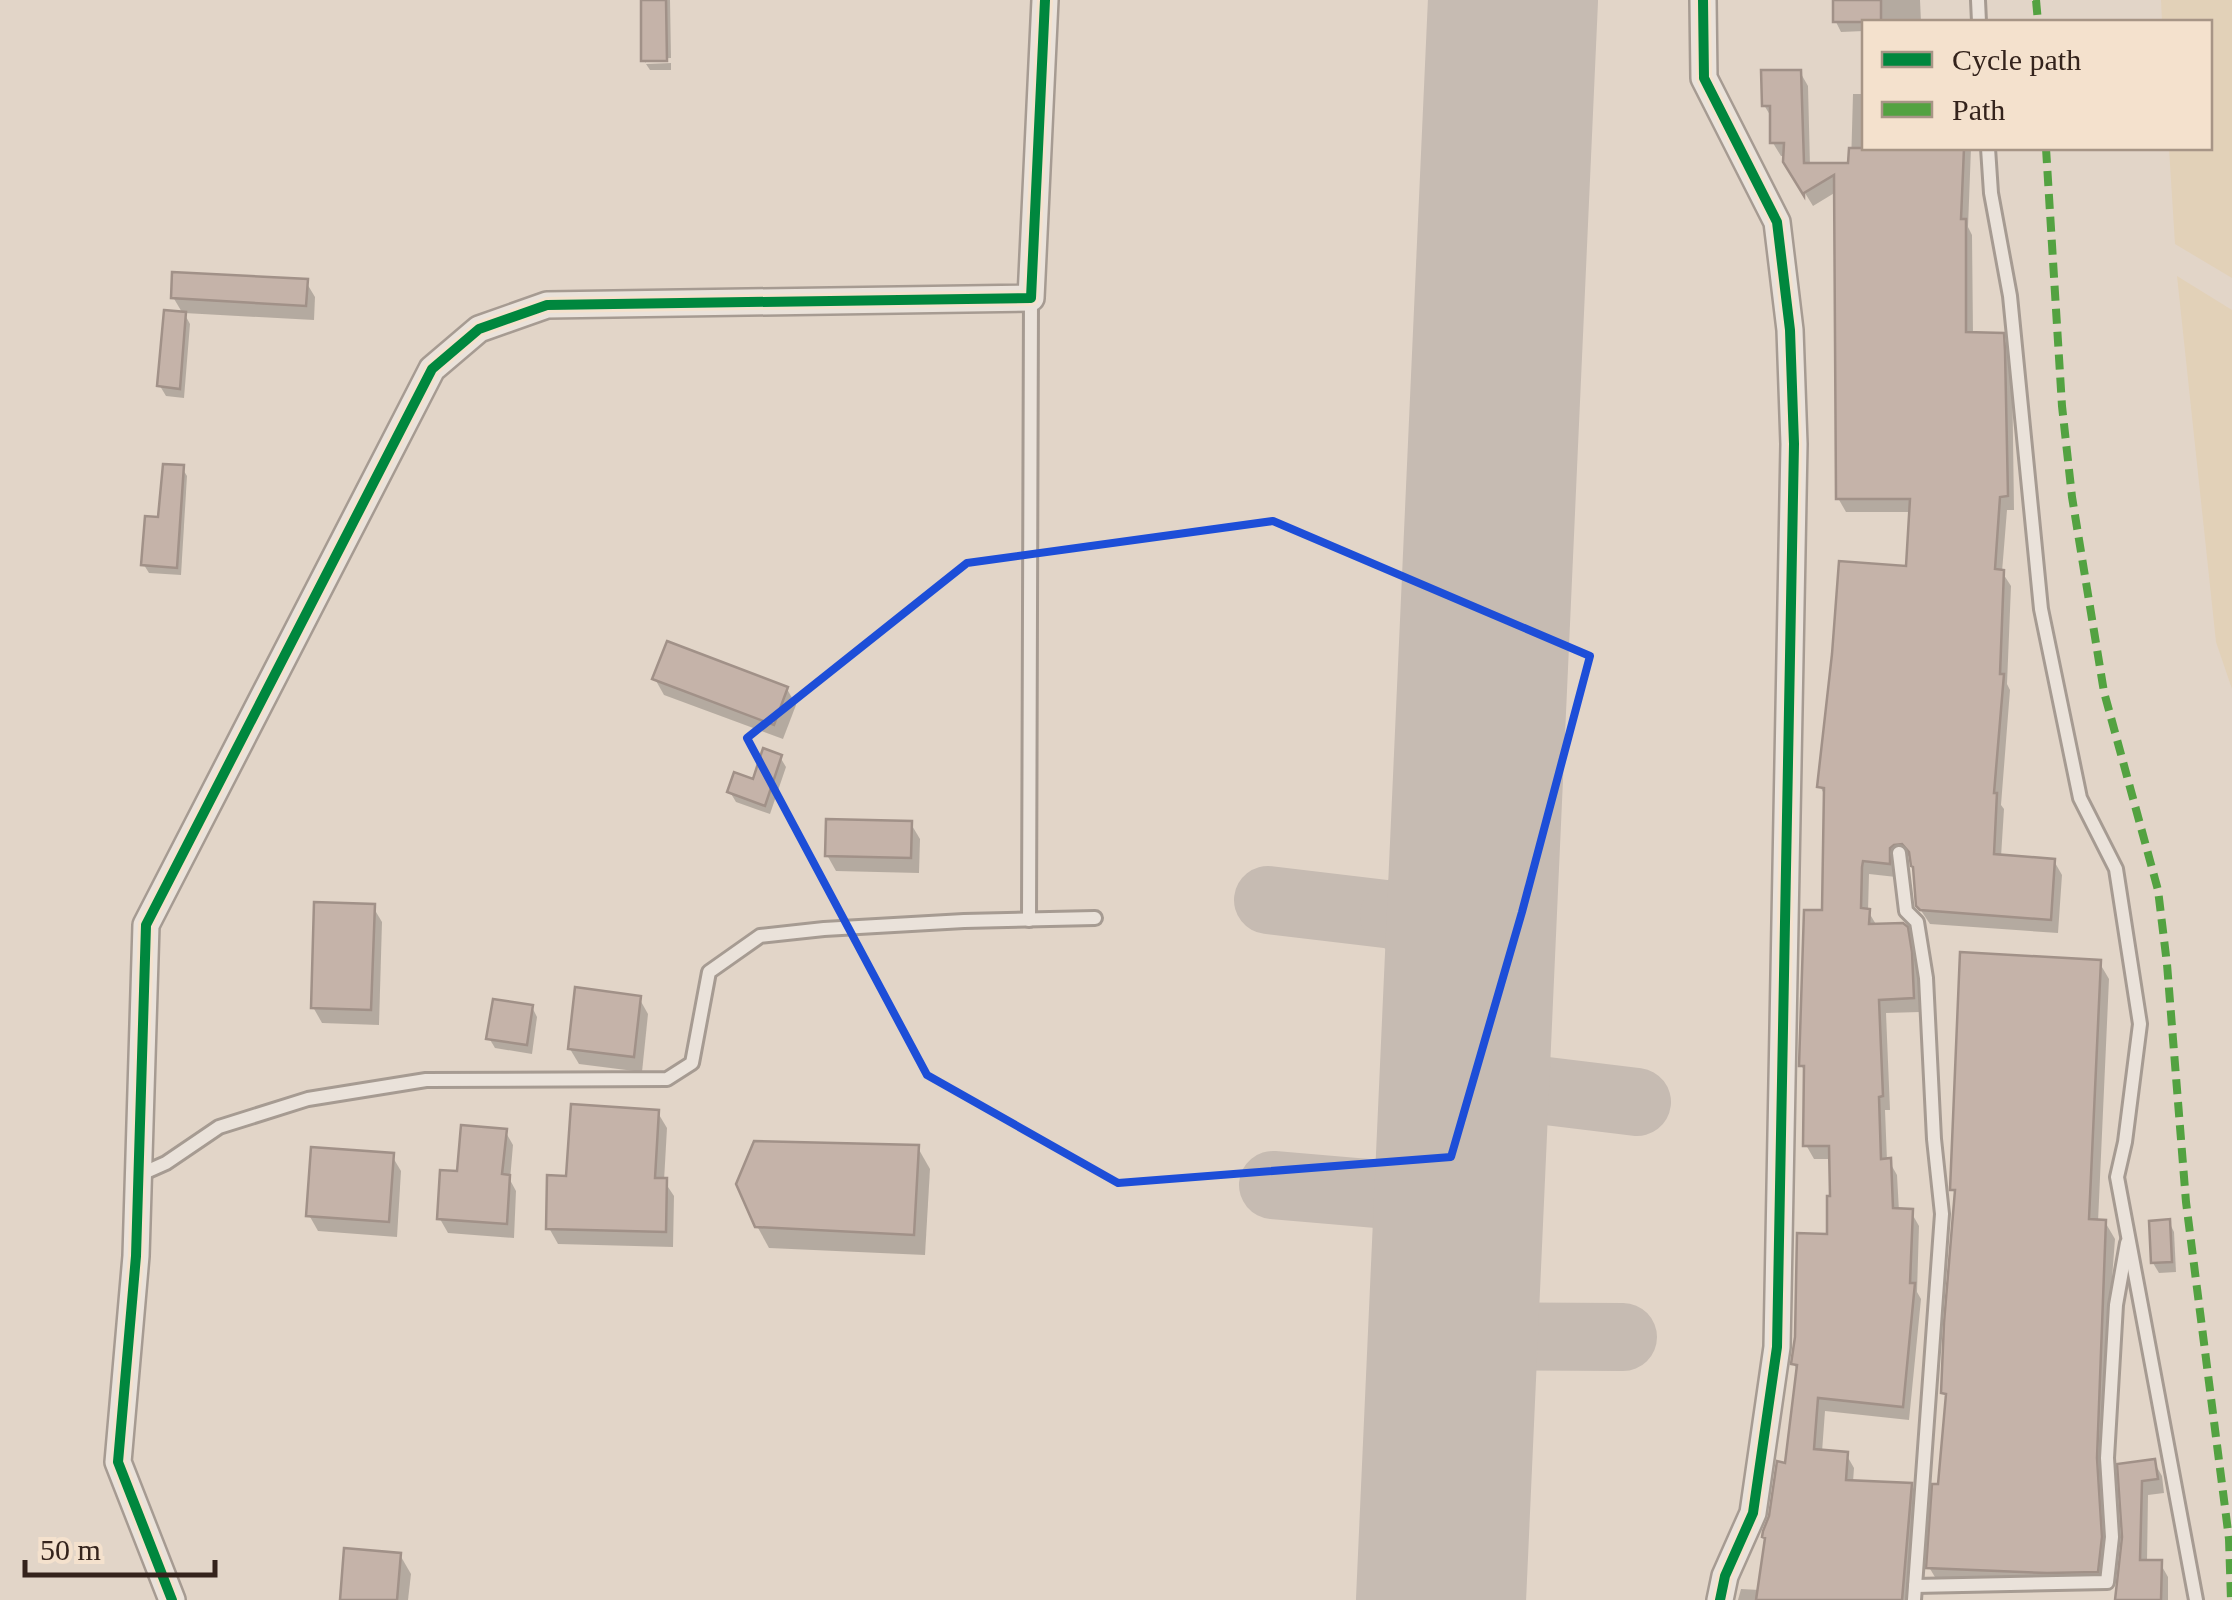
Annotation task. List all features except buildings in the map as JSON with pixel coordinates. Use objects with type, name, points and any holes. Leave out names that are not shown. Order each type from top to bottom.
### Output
[{"type":"street","points":[[172,1600],[118,1462],[136,1256],[146,925],[432,369],[479,329],[546,305],[1031,298],[1045,0]]},
{"type":"street","points":[[1704,0],[1704,78],[1777,222],[1790,330],[1794,444],[1776,1347],[1752,1513],[1725,1576],[1720,1600]]},
{"type":"lane","points":[[1988,150],[1991,193],[2010,296],[2041,609],[2080,798],[2116,869],[2140,1024],[2118,1176],[2196,1600]]},
{"type":"lane","points":[[1029,920],[1031,298]]},
{"type":"lane","points":[[1899,853],[1906,911],[1918,922],[1926,978],[1942,1214],[1914,1593],[2107,1582],[2112,1537],[2106,1458],[2116,1306],[2129,1231]]},
{"type":"lane","points":[[139,1175],[220,1126],[308,1099],[426,1080],[667,1080],[692,1063],[709,972],[760,936],[964,921],[1094,918]]},
{"type":"highlighted area","points":[[1273,521],[1590,656],[1451,1157],[1118,1183],[927,1075],[747,738],[967,563]]},
{"type":"shaded area","points":[[2161,0],[2232,0],[2232,278],[2175,244],[2169,150],[2212,150],[2212,20],[2162,20]]},
{"type":"shaded area","points":[[2177,276],[2232,310],[2232,689],[2216,642]]},
{"type":"taxiway","points":[[1394,915],[1429,895],[1459,857],[1477,778]]},
{"type":"taxiway","points":[[1268,900],[1394,915],[1423,930],[1454,982],[1467,1043]]},
{"type":"taxiway","points":[[1465,1081],[1637,1102]]},
{"type":"taxiway","points":[[1273,1185],[1460,1201]]},
{"type":"taxiway","points":[[1454,1336],[1623,1337]]},
{"type":"runway","points":[[1441,1600],[1513,0]]},
{"type":"marked path","points":[[2036,0],[2038,20]]},
{"type":"marked path","points":[[2046,150],[2062,406],[2072,497],[2104,692],[2158,890],[2186,1202],[2229,1539],[2231,1600]]},
{"type":"cycle path","points":[[172,1600],[118,1462],[136,1256],[146,925],[432,369],[479,329],[547,305],[1031,298],[1045,0]]},
{"type":"cycle path","points":[[1703,0],[1704,78],[1777,222],[1790,330],[1794,444],[1777,1347],[1753,1513],[1725,1576],[1720,1600]]}]
